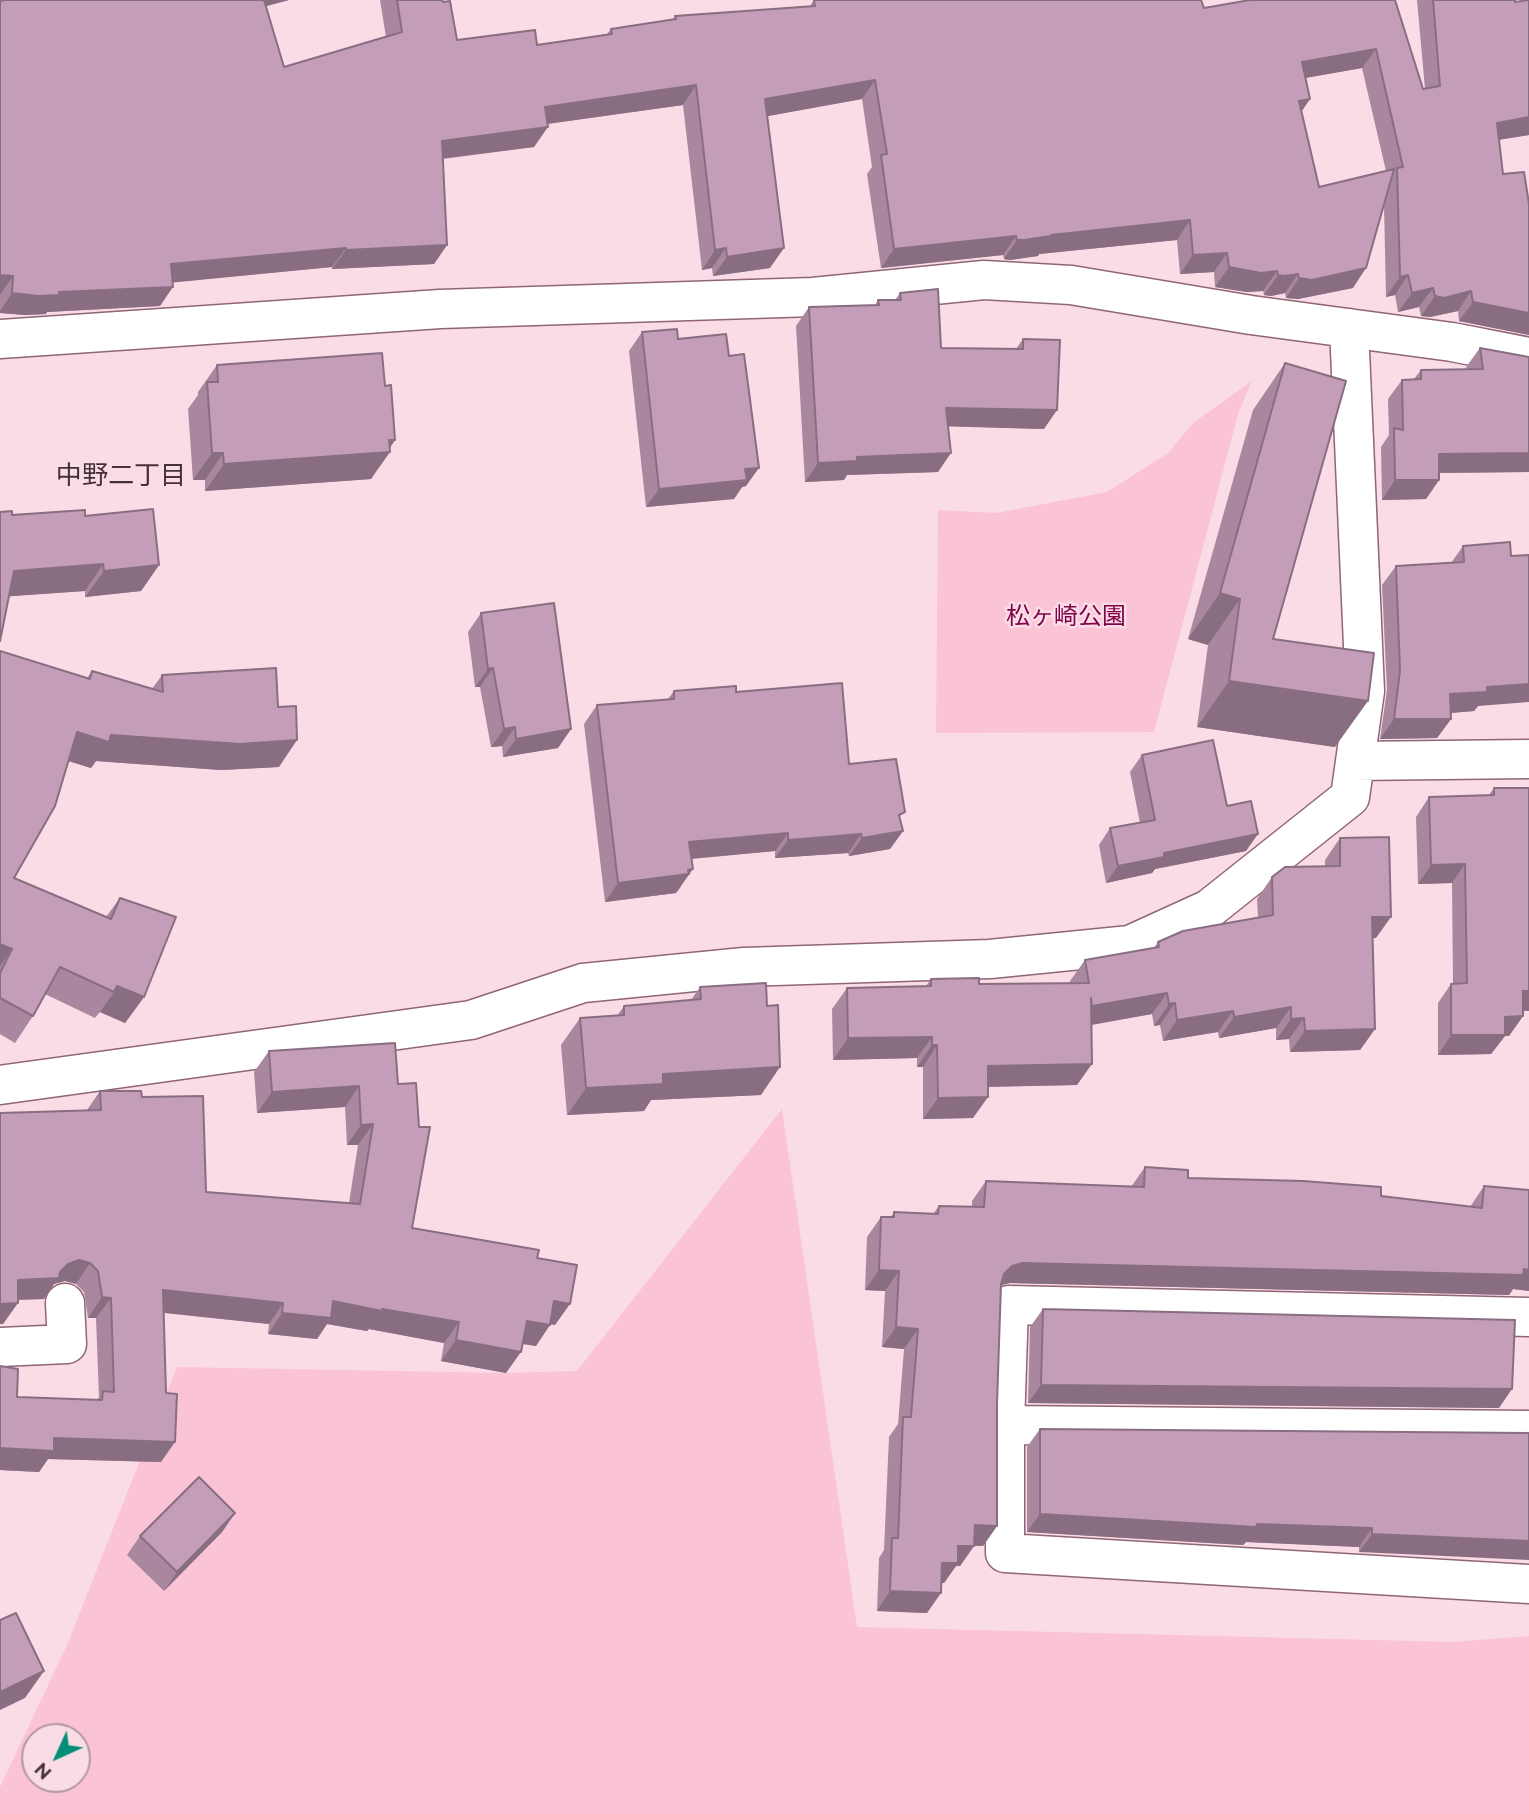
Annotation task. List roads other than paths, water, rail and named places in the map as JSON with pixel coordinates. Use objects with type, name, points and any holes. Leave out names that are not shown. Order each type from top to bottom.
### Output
[{"type":"street","points":[[0,340],[440,309],[813,297],[984,280],[1070,285],[1452,342],[1529,357]]},
{"type":"street","points":[[0,1085],[471,1020],[583,983],[744,967],[990,959],[1130,945],[1209,909],[1350,797],[1365,691],[1349,328]]},
{"type":"street","points":[[1355,761],[1529,759]]},
{"type":"street","points":[[0,1347],[67,1345],[65,1303]]},
{"type":"street","points":[[1529,1317],[1009,1305],[1005,1425],[1005,1553],[1529,1584]]},
{"type":"street","points":[[1005,1425],[1529,1430]]},
{"type":"district","name":"中野二丁目","points":[[121,476]]},
{"type":"park label","name":"松ヶ崎公園","points":[[1066,617]]}]
